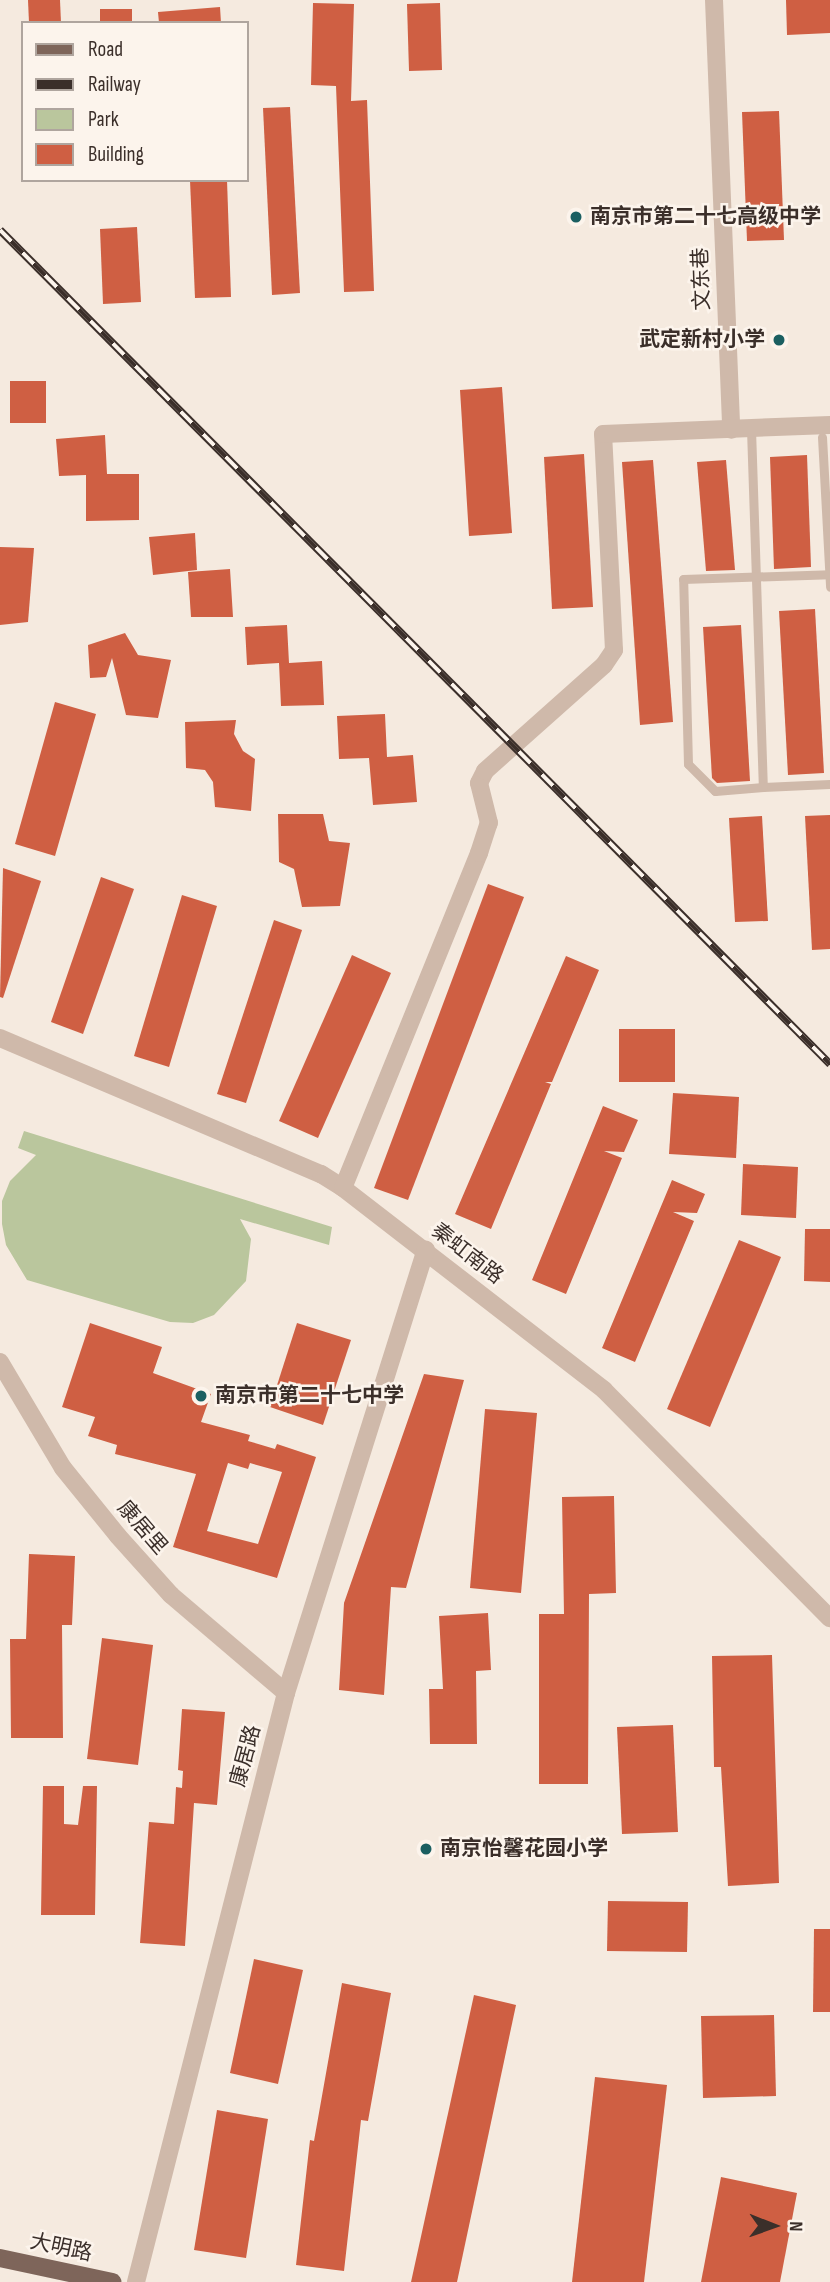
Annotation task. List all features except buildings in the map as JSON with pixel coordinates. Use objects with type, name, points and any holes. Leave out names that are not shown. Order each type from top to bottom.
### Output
[{"type":"main road","name":"大明路","points":[[0,2258],[112,2282]]},
{"type":"street","name":"文东巷","points":[[714,0],[731,430]]},
{"type":"street","points":[[344,1188],[479,853],[489,823],[479,783],[485,771],[604,665],[614,650],[603,434],[751,429],[826,431]]},
{"type":"street","name":"秦虹南路","points":[[0,1038],[321,1174],[344,1188],[604,1390],[830,1618]]},
{"type":"street","name":"康居路","points":[[136,2282],[286,1693],[426,1250]]},
{"type":"street","name":"康居里","points":[[0,1362],[63,1468],[118,1536],[171,1595],[286,1693]]},
{"type":"lane","points":[[751,429],[763,787]]},
{"type":"lane","points":[[826,431],[830,587]]},
{"type":"lane","points":[[830,574],[683,579],[688,764],[715,791],[830,784]]},
{"type":"green space","points":[[24,1131],[332,1227],[329,1245],[240,1219],[251,1239],[246,1281],[214,1315],[193,1323],[170,1322],[27,1280],[6,1245],[2,1224],[2,1201],[10,1181],[36,1155],[18,1148]]},
{"type":"railway","points":[[0,230],[830,1064]]},
{"type":"place","name":"南京市第二十七高级中学","points":[[576,217]]},
{"type":"place","name":"武定新村小学","points":[[779,340]]},
{"type":"place","name":"南京市第二十七中学","points":[[201,1396]]},
{"type":"place","name":"南京怡馨花园小学","points":[[426,1849]]}]
